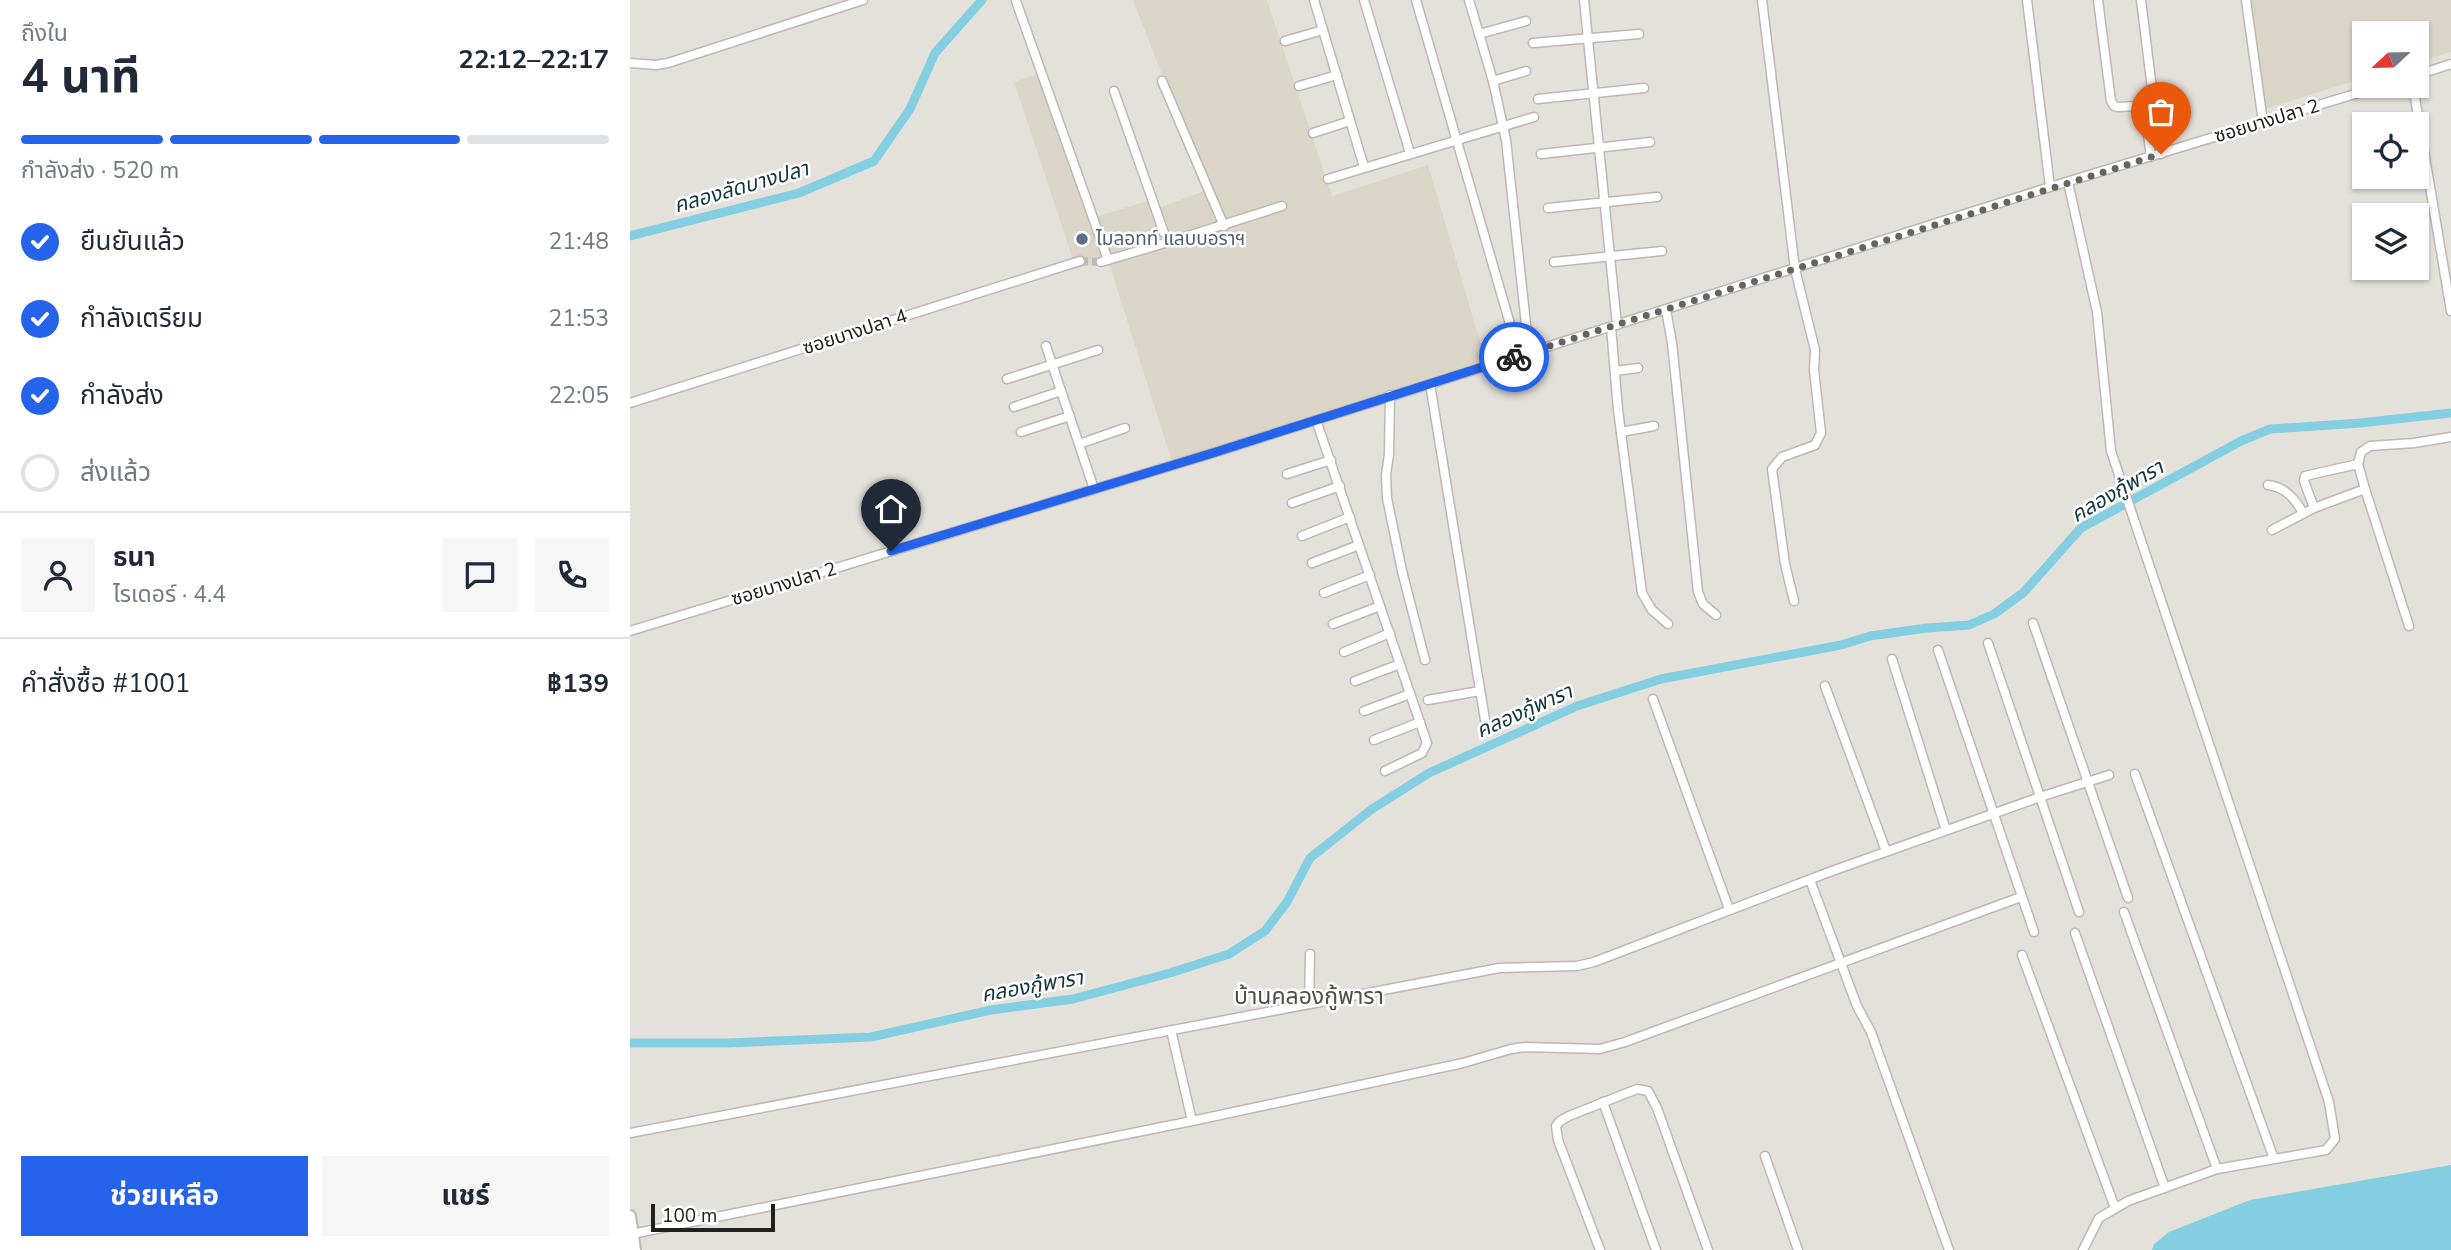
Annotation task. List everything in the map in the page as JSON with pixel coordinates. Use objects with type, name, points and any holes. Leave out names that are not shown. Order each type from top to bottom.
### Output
[{"type":"main road","points":[[630,1216],[635,1250]]},
{"type":"street","points":[[630,63],[668,63],[863,0]]},
{"type":"street","points":[[1314,0],[1364,167]]},
{"type":"street","points":[[1364,0],[1410,153]]},
{"type":"street","points":[[1416,0],[1519,355]]},
{"type":"street","points":[[1469,0],[1493,80],[1503,127],[1529,352]]},
{"type":"street","points":[[1584,0],[1610,256],[1615,371],[1642,593],[1652,610],[1668,624]]},
{"type":"street","points":[[1762,0],[1795,269],[1815,350],[1814,370],[1821,433],[1815,445],[1778,460],[1771,474],[1785,564],[1794,601]]},
{"type":"street","points":[[2027,0],[2050,187]]},
{"type":"street","points":[[2098,0],[2111,101],[2118,107],[2154,105]]},
{"type":"street","points":[[2141,0],[2154,105],[2147,127],[2156,155]]},
{"type":"street","points":[[2246,0],[2263,122]]},
{"type":"street","points":[[1016,1],[1104,261],[1167,239],[1224,226],[1282,206]]},
{"type":"street","points":[[1479,34],[1526,21]]},
{"type":"street","points":[[1285,41],[1323,30]]},
{"type":"street","points":[[1533,43],[1639,34]]},
{"type":"street","points":[[2429,71],[2451,64]]},
{"type":"street","points":[[1493,80],[1526,71]]},
{"type":"street","points":[[1298,86],[1336,75]]},
{"type":"street","points":[[1162,81],[1224,226]]},
{"type":"street","points":[[1538,99],[1644,88]]},
{"type":"street","points":[[1114,91],[1167,239]]},
{"type":"street","name":"ซอยบางปลา 2","points":[[630,631],[1317,420],[2050,187],[2352,95]]},
{"type":"street","points":[[2415,98],[2451,311]]},
{"type":"street","points":[[1328,179],[1534,117]]},
{"type":"street","points":[[1313,133],[1350,121]]},
{"type":"street","points":[[1541,154],[1650,142]]},
{"type":"street","points":[[2068,182],[2097,312],[2111,451],[2329,1102],[2335,1139],[2326,1150],[2217,1169],[2128,1201],[2099,1218],[2083,1250]]},
{"type":"street","points":[[1548,208],[1657,197]]},
{"type":"street","points":[[1553,262],[1662,251]]},
{"type":"street","name":"ซอยบางปลา 4","points":[[630,403],[1080,261]]},
{"type":"street","points":[[1666,310],[1673,346],[1699,592],[1703,604],[1716,615]]},
{"type":"street","points":[[1511,328],[1526,323]]},
{"type":"street","points":[[1046,346],[1094,489]]},
{"type":"street","points":[[1007,379],[1098,349]]},
{"type":"street","points":[[1615,371],[1638,368]]},
{"type":"street","points":[[1430,384],[1485,720]]},
{"type":"street","points":[[1014,407],[1061,391]]},
{"type":"street","points":[[1390,396],[1387,498],[1425,660]]},
{"type":"street","points":[[1021,432],[1070,416]]},
{"type":"street","points":[[1317,420],[1427,743],[1426,748],[1416,756],[1385,771]]},
{"type":"street","points":[[1621,432],[1654,426]]},
{"type":"street","points":[[1079,444],[1125,428]]},
{"type":"street","points":[[2409,626],[2358,464],[2361,452],[2370,446],[2451,437]]},
{"type":"street","points":[[1287,474],[1331,460]]},
{"type":"street","points":[[2314,508],[2304,481],[2305,475],[2358,464]]},
{"type":"street","points":[[2268,485],[2278,486],[2290,494],[2303,513]]},
{"type":"street","points":[[1292,503],[1340,486]]},
{"type":"street","points":[[2272,530],[2314,508],[2365,489]]},
{"type":"street","points":[[1302,536],[1350,517]]},
{"type":"street","points":[[1312,563],[1359,545]]},
{"type":"street","points":[[1324,593],[1370,575]]},
{"type":"street","points":[[1333,624],[1380,606]]},
{"type":"street","points":[[2033,623],[2128,898]]},
{"type":"street","points":[[1344,652],[1390,633]]},
{"type":"street","points":[[1988,643],[2078,912]]},
{"type":"street","points":[[1938,650],[2034,932]]},
{"type":"street","points":[[1892,659],[1946,830]]},
{"type":"street","points":[[1355,681],[1400,664]]},
{"type":"street","points":[[1825,686],[1886,851]]},
{"type":"street","points":[[1428,700],[1480,691]]},
{"type":"street","points":[[1364,710],[1410,694]]},
{"type":"street","points":[[1653,699],[1729,909]]},
{"type":"street","points":[[1374,740],[1420,722]]},
{"type":"street","points":[[2135,774],[2274,1159]]},
{"type":"street","points":[[630,1133],[1499,968],[1587,964],[1886,851],[2109,775]]},
{"type":"street","points":[[1810,880],[1839,962],[1871,1032],[1949,1250]]},
{"type":"street","points":[[632,1234],[1192,1121],[1464,1062],[1511,1049],[1600,1049],[2021,897]]},
{"type":"street","points":[[2124,912],[2217,1169]]},
{"type":"street","points":[[2074,933],[2165,1188]]},
{"type":"street","points":[[1309,1003],[1310,954]]},
{"type":"street","points":[[2022,955],[2115,1208]]},
{"type":"street","points":[[1171,1030],[1192,1121]]},
{"type":"street","points":[[1600,1250],[1558,1140],[1556,1126],[1569,1116],[1637,1089],[1644,1089],[1651,1095],[1708,1250]]},
{"type":"street","points":[[1603,1102],[1656,1250]]},
{"type":"street","points":[[1765,1156],[1798,1250]]},
{"type":"shaded area","points":[[1133,0],[1267,0],[1332,196],[1428,165],[1487,365],[1173,465],[1108,260],[1076,269],[1014,82],[1042,73],[1093,218],[1150,200],[1154,210],[1207,190]]},
{"type":"shaded area","points":[[2243,0],[2451,0],[2451,52],[2429,58],[2429,21],[2352,21],[2352,82],[2258,111]]},
{"type":"water","points":[[2451,1165],[2451,1250],[2152,1250],[2154,1244],[2169,1232],[2250,1200]]},
{"type":"waterway","name":"คลองลัดบางปลา","points":[[630,236],[799,193],[874,161],[910,109],[935,53],[982,0]]},
{"type":"waterway","name":"คลองกู้พารา","points":[[630,1043],[728,1043],[871,1037],[991,1010],[1073,999],[1229,954],[1265,931],[1287,902],[1310,858],[1372,809],[1429,773],[1577,706],[1661,679],[1841,645],[1870,636],[1969,625],[1994,614],[2023,593],[2081,528],[2241,441],[2270,429],[2451,413]]},
{"type":"tunnel","points":[[1080,261],[1101,262]]},
{"type":"way so far","points":[[1514,357],[2161,154]]},
{"type":"place","name":"ไมลอทท์ แลบบอราฯ","points":[[1082,239]]},
{"type":"district","name":"บ้านคลองกู้พารา","points":[[1309,996]]},
{"type":"route","points":[[891,551],[1216,452],[1514,357]]}]
